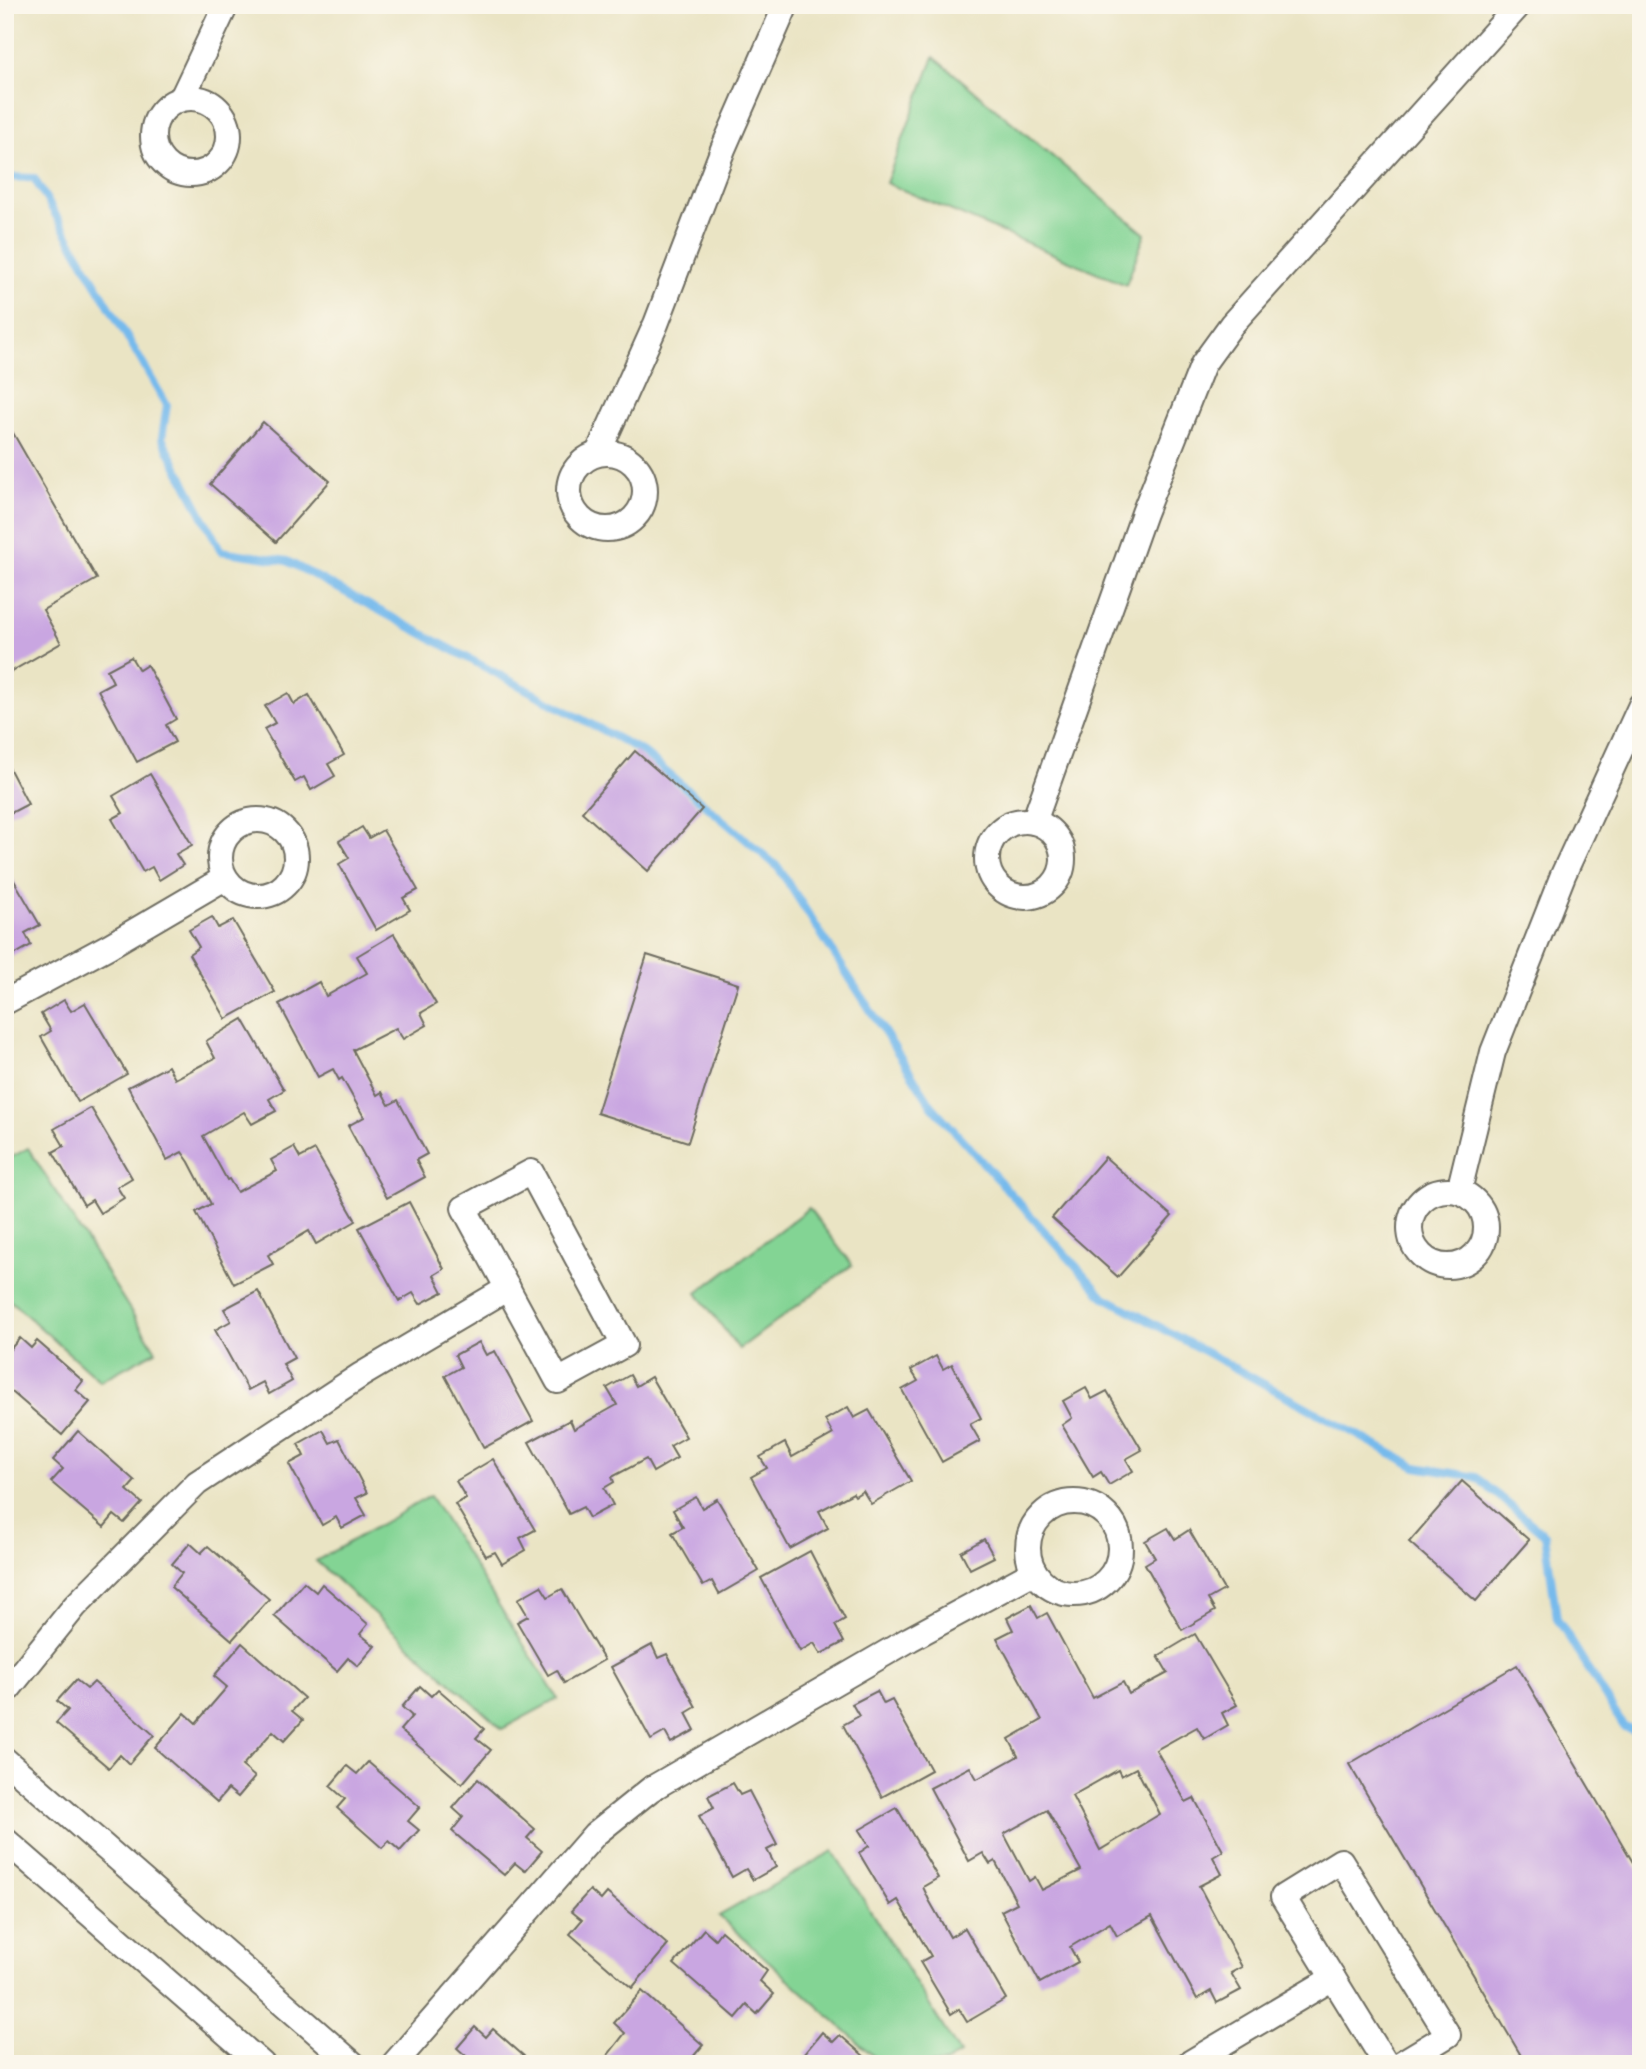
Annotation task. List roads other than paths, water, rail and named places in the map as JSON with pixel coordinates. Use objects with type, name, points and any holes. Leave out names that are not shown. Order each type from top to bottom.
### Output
[{"type":"street","points":[[182,99],[226,5]]},
{"type":"street","points":[[598,453],[656,324],[723,149],[786,5]]},
{"type":"street","points":[[1034,822],[1144,513],[1203,364],[1232,324],[1519,5]]},
{"type":"street","points":[[1459,1191],[1493,1052],[1563,875],[1641,705]]},
{"type":"street","points":[[5,1002],[109,946],[225,878]]},
{"type":"street","points":[[531,1172],[624,1345],[558,1381],[508,1288],[464,1208],[531,1172]]},
{"type":"street","points":[[5,1693],[75,1606],[197,1483],[361,1375],[508,1288]]},
{"type":"street","points":[[394,2064],[595,1833],[651,1789],[910,1639],[1034,1572]]},
{"type":"street","points":[[5,1760],[353,2064]]},
{"type":"street","points":[[5,1840],[262,2064]]},
{"type":"street","points":[[1386,2064],[1283,1897],[1341,1861],[1448,2035],[1400,2064]]},
{"type":"street","points":[[1188,2064],[1333,1978]]},
{"type":"waterway","points":[[5,177],[34,178],[167,405],[162,438],[221,551],[287,561],[643,752],[778,867],[932,1106],[1103,1296],[1416,1467],[1476,1477],[1545,1535],[1557,1618],[1624,1727],[1641,1733]]}]
